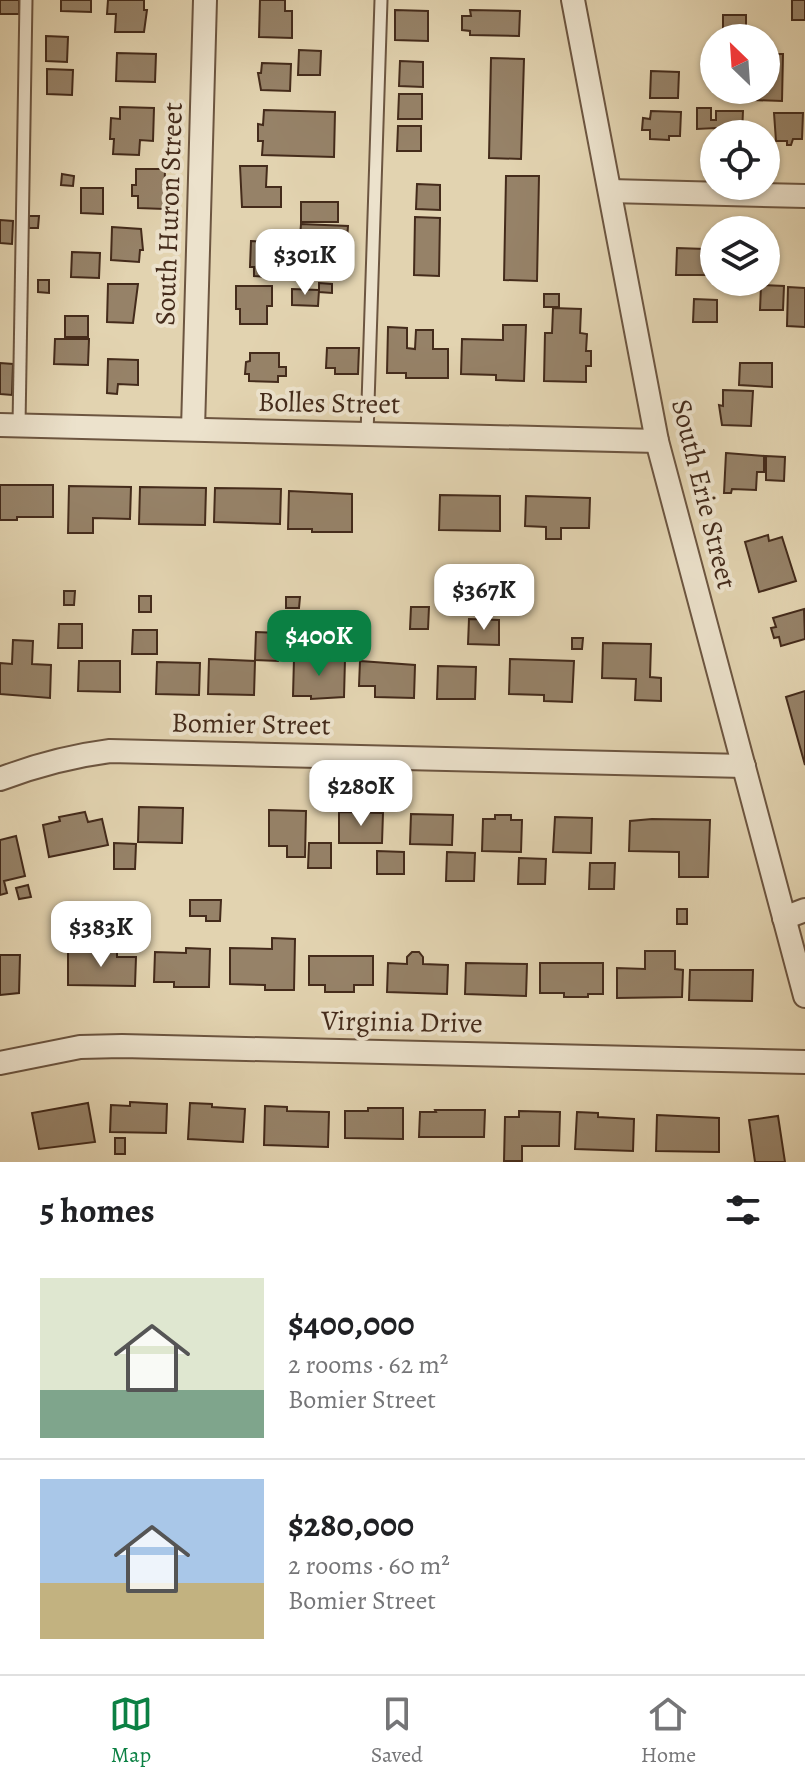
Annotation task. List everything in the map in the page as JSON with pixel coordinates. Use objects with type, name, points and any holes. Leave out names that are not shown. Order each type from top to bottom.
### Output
[{"type":"street","name":"South Huron Street","points":[[193,429],[205,0]]},
{"type":"street","name":"South Erie Street","points":[[573,0],[657,441],[744,766],[795,914],[805,996]]},
{"type":"street","points":[[610,191],[805,196]]},
{"type":"street","name":"Bolles Street","points":[[9,425],[657,441]]},
{"type":"street","name":"Bomier Street","points":[[0,779],[41,763],[110,751],[744,766]]},
{"type":"street","name":"Virginia Drive","points":[[0,1063],[80,1047],[122,1046],[805,1062]]},
{"type":"lane","points":[[9,425],[26,0]]},
{"type":"lane","points":[[367,434],[381,0]]},
{"type":"building","points":[[0,0],[19,0],[19,14],[0,14]]},
{"type":"building","points":[[61,0],[91,0],[91,12],[61,11]]},
{"type":"building","points":[[108,0],[144,0],[144,10],[147,10],[144,32],[115,32],[116,14],[107,14]]},
{"type":"building","points":[[260,0],[285,0],[285,11],[292,11],[292,38],[259,37]]},
{"type":"building","points":[[792,0],[805,0],[805,20],[792,20]]},
{"type":"building","points":[[395,10],[428,11],[428,41],[395,40]]},
{"type":"building","points":[[470,10],[520,11],[519,36],[470,35],[470,31],[462,30],[462,16],[471,16]]},
{"type":"building","points":[[723,15],[746,15],[746,24],[723,24]]},
{"type":"building","points":[[46,36],[68,37],[67,62],[46,61]]},
{"type":"building","points":[[299,50],[321,51],[320,75],[298,75]]},
{"type":"building","points":[[117,53],[156,54],[155,82],[116,81]]},
{"type":"building","points":[[780,54],[783,54],[780,101]]},
{"type":"building","points":[[491,58],[524,59],[521,159],[489,158]]},
{"type":"building","points":[[400,61],[423,62],[423,87],[399,86]]},
{"type":"building","points":[[262,63],[291,64],[290,91],[261,90],[258,73],[261,73]]},
{"type":"building","points":[[47,69],[73,70],[72,95],[47,94]]},
{"type":"building","points":[[651,71],[679,72],[678,98],[650,98]]},
{"type":"building","points":[[399,94],[422,94],[422,119],[398,119]]},
{"type":"building","points":[[120,107],[154,108],[153,141],[140,140],[139,155],[113,154],[111,118],[120,119]]},
{"type":"building","points":[[697,108],[711,108],[711,120],[700,120],[700,129],[697,129]]},
{"type":"building","points":[[264,110],[335,112],[334,157],[262,155],[263,141],[258,141],[258,124],[263,125]]},
{"type":"building","points":[[651,111],[681,112],[680,136],[669,136],[669,140],[650,139],[650,130],[642,130],[643,118],[650,119]]},
{"type":"building","points":[[716,111],[743,111],[743,120],[716,120]]},
{"type":"building","points":[[774,113],[803,113],[802,139],[793,139],[791,145],[780,141],[780,120],[774,120]]},
{"type":"building","points":[[398,126],[421,126],[421,151],[397,151]]},
{"type":"building","points":[[240,166],[267,166],[266,187],[281,187],[281,207],[242,207]]},
{"type":"building","points":[[136,169],[165,169],[164,209],[138,208],[138,196],[132,196]]},
{"type":"building","points":[[62,174],[74,176],[73,186],[61,185]]},
{"type":"building","points":[[506,176],[539,176],[537,281],[504,280]]},
{"type":"building","points":[[417,184],[440,185],[440,210],[416,209]]},
{"type":"building","points":[[81,188],[103,188],[103,214],[81,213]]},
{"type":"building","points":[[301,202],[338,202],[338,222],[301,222]]},
{"type":"building","points":[[29,216],[39,216],[38,228],[29,228]]},
{"type":"building","points":[[415,217],[440,218],[439,276],[414,275]]},
{"type":"building","points":[[0,220],[13,221],[12,244],[0,243]]},
{"type":"building","points":[[301,224],[348,226],[347,240],[300,238]]},
{"type":"building","points":[[112,227],[141,229],[143,250],[140,250],[139,262],[111,260]]},
{"type":"building","points":[[251,241],[272,242],[271,268],[268,267],[267,277],[254,276],[254,267],[250,267]]},
{"type":"building","points":[[677,248],[700,249],[700,275],[676,275]]},
{"type":"building","points":[[72,252],[100,253],[99,278],[71,277]]},
{"type":"building","points":[[38,280],[49,280],[49,293],[38,292]]},
{"type":"building","points":[[319,283],[332,284],[332,293],[319,292]]},
{"type":"building","points":[[108,284],[138,284],[133,323],[107,322]]},
{"type":"building","points":[[236,286],[272,286],[272,306],[267,306],[267,324],[240,324],[240,309],[236,309]]},
{"type":"building","points":[[780,286],[784,286],[783,310],[760,310],[761,296],[780,296]]},
{"type":"building","points":[[788,287],[805,288],[805,327],[787,326]]},
{"type":"building","points":[[292,289],[319,290],[318,306],[292,305]]},
{"type":"building","points":[[544,294],[559,294],[559,307],[544,307]]},
{"type":"building","points":[[694,299],[717,300],[717,322],[693,322]]},
{"type":"building","points":[[553,308],[581,309],[580,333],[587,334],[586,351],[591,351],[591,366],[586,366],[586,382],[544,381],[545,333],[552,333]]},
{"type":"building","points":[[65,316],[88,316],[88,337],[65,337]]},
{"type":"building","points":[[503,325],[526,325],[524,381],[496,380],[496,375],[461,374],[462,339],[503,340]]},
{"type":"building","points":[[388,327],[407,328],[407,348],[415,349],[416,330],[433,330],[433,349],[448,349],[448,378],[406,378],[406,373],[387,373]]},
{"type":"building","points":[[55,339],[89,339],[88,365],[54,364]]},
{"type":"building","points":[[327,348],[359,348],[358,374],[335,374],[335,368],[326,368]]},
{"type":"building","points":[[250,353],[279,353],[279,367],[286,367],[286,376],[278,376],[278,382],[249,381],[249,374],[245,374]]},
{"type":"building","points":[[108,359],[138,360],[138,385],[118,384],[117,394],[107,393]]},
{"type":"building","points":[[0,363],[13,364],[12,395],[0,394]]},
{"type":"building","points":[[740,363],[772,363],[772,387],[739,385]]},
{"type":"building","points":[[723,390],[753,391],[751,426],[722,425],[719,405],[723,406]]},
{"type":"building","points":[[726,453],[764,456],[764,472],[757,472],[756,490],[732,489],[731,493],[724,493]]},
{"type":"building","points":[[766,456],[785,457],[784,481],[766,480]]},
{"type":"building","points":[[0,485],[53,485],[53,517],[0,520]]},
{"type":"building","points":[[69,486],[131,487],[130,519],[93,518],[93,533],[68,533]]},
{"type":"building","points":[[140,487],[206,488],[205,525],[139,524]]},
{"type":"building","points":[[215,488],[281,489],[280,524],[214,522]]},
{"type":"building","points":[[289,491],[352,494],[352,532],[288,529]]},
{"type":"building","points":[[440,495],[500,496],[500,531],[439,530]]},
{"type":"building","points":[[526,496],[590,498],[589,528],[561,528],[561,539],[546,539],[546,527],[525,526]]},
{"type":"building","points":[[768,535],[769,541],[782,537],[796,581],[759,592],[745,542]]},
{"type":"building","points":[[64,591],[75,591],[74,605],[64,605]]},
{"type":"building","points":[[139,596],[151,596],[151,612],[139,612]]},
{"type":"building","points":[[286,597],[300,597],[299,608],[286,608]]},
{"type":"building","points":[[411,607],[429,607],[428,629],[410,629]]},
{"type":"building","points":[[804,609],[805,639],[781,646],[779,637],[774,638],[771,628],[776,627],[773,618]]},
{"type":"building","points":[[469,619],[499,620],[499,645],[468,644]]},
{"type":"building","points":[[59,624],[82,624],[82,648],[58,648]]},
{"type":"building","points":[[133,630],[157,630],[157,654],[132,654]]},
{"type":"building","points":[[256,632],[279,633],[278,661],[255,660]]},
{"type":"building","points":[[572,638],[583,638],[582,649],[572,649]]},
{"type":"building","points":[[13,640],[33,641],[32,664],[51,665],[50,698],[0,694],[0,663],[12,664]]},
{"type":"building","points":[[603,643],[651,644],[650,677],[661,678],[661,701],[635,700],[636,679],[602,678]]},
{"type":"building","points":[[294,658],[345,659],[344,697],[311,699],[311,696],[293,696]]},
{"type":"building","points":[[209,659],[255,661],[254,695],[208,694]]},
{"type":"building","points":[[510,659],[574,661],[572,702],[544,701],[544,695],[509,694]]},
{"type":"building","points":[[79,661],[120,661],[120,692],[78,691]]},
{"type":"building","points":[[360,661],[415,665],[414,698],[375,697],[375,686],[359,686]]},
{"type":"building","points":[[157,662],[200,663],[199,695],[156,694]]},
{"type":"building","points":[[438,666],[476,667],[475,699],[437,699]]},
{"type":"building","points":[[805,691],[805,765],[786,697]]},
{"type":"building","points":[[139,807],[183,808],[182,843],[138,842]]},
{"type":"building","points":[[269,810],[306,811],[305,857],[287,857],[287,846],[269,846]]},
{"type":"building","points":[[85,812],[88,822],[102,819],[108,845],[49,857],[43,825],[60,821],[59,817]]},
{"type":"building","points":[[339,812],[383,813],[382,843],[339,843]]},
{"type":"building","points":[[411,814],[453,815],[452,845],[410,844]]},
{"type":"building","points":[[495,815],[511,815],[511,820],[522,820],[521,852],[482,851],[483,819],[495,819]]},
{"type":"building","points":[[555,817],[592,818],[591,853],[553,852]]},
{"type":"building","points":[[710,820],[708,877],[679,877],[679,852],[629,851],[630,821]]},
{"type":"building","points":[[16,836],[25,876],[4,881],[7,893],[0,895],[0,840]]},
{"type":"building","points":[[114,843],[136,844],[135,869],[114,869]]},
{"type":"building","points":[[309,843],[331,843],[331,868],[308,868]]},
{"type":"building","points":[[377,851],[404,852],[404,874],[377,874]]},
{"type":"building","points":[[447,852],[475,853],[474,881],[446,881]]},
{"type":"building","points":[[519,858],[546,859],[545,884],[518,884]]},
{"type":"building","points":[[590,863],[615,863],[614,889],[589,889]]},
{"type":"building","points":[[28,885],[31,897],[19,899],[16,888]]},
{"type":"building","points":[[190,900],[221,900],[220,921],[206,921],[206,916],[190,916]]},
{"type":"building","points":[[677,909],[687,909],[687,924],[677,924]]},
{"type":"building","points":[[272,938],[295,939],[294,990],[265,990],[265,985],[230,984],[230,948],[272,949]]},
{"type":"building","points":[[186,948],[210,949],[209,987],[174,987],[174,982],[154,982],[155,952],[186,953]]},
{"type":"building","points":[[117,950],[117,957],[136,957],[135,986],[68,985],[68,952]]},
{"type":"building","points":[[645,951],[675,951],[675,969],[683,970],[682,997],[617,998],[617,968],[645,969]]},
{"type":"building","points":[[412,952],[419,952],[423,964],[448,965],[447,994],[387,992],[388,963],[407,964],[407,957]]},
{"type":"building","points":[[0,955],[20,955],[19,993],[0,995]]},
{"type":"building","points":[[309,956],[373,956],[373,985],[354,985],[354,992],[325,992],[325,985],[309,985]]},
{"type":"building","points":[[466,963],[527,964],[526,996],[465,994]]},
{"type":"building","points":[[540,963],[603,963],[603,994],[564,997],[564,993],[540,993]]},
{"type":"building","points":[[690,970],[753,970],[752,1001],[689,1000]]},
{"type":"building","points":[[130,1102],[167,1104],[166,1133],[110,1132],[111,1105],[130,1106]]},
{"type":"building","points":[[88,1103],[95,1142],[39,1149],[32,1113]]},
{"type":"building","points":[[190,1103],[245,1109],[243,1142],[188,1139]]},
{"type":"building","points":[[265,1106],[287,1107],[287,1111],[329,1112],[328,1147],[264,1145]]},
{"type":"building","points":[[368,1108],[403,1108],[403,1139],[345,1138],[345,1111],[368,1111]]},
{"type":"building","points":[[485,1110],[484,1137],[419,1137],[420,1112]]},
{"type":"building","points":[[519,1111],[560,1112],[559,1146],[522,1146],[522,1161],[504,1161],[505,1117],[519,1117]]},
{"type":"building","points":[[577,1112],[598,1113],[598,1117],[634,1119],[633,1151],[575,1149]]},
{"type":"building","points":[[657,1115],[719,1118],[719,1152],[656,1151]]},
{"type":"building","points":[[778,1116],[785,1162],[755,1162],[749,1120]]},
{"type":"building","points":[[115,1138],[125,1138],[125,1154],[115,1154]]}]
